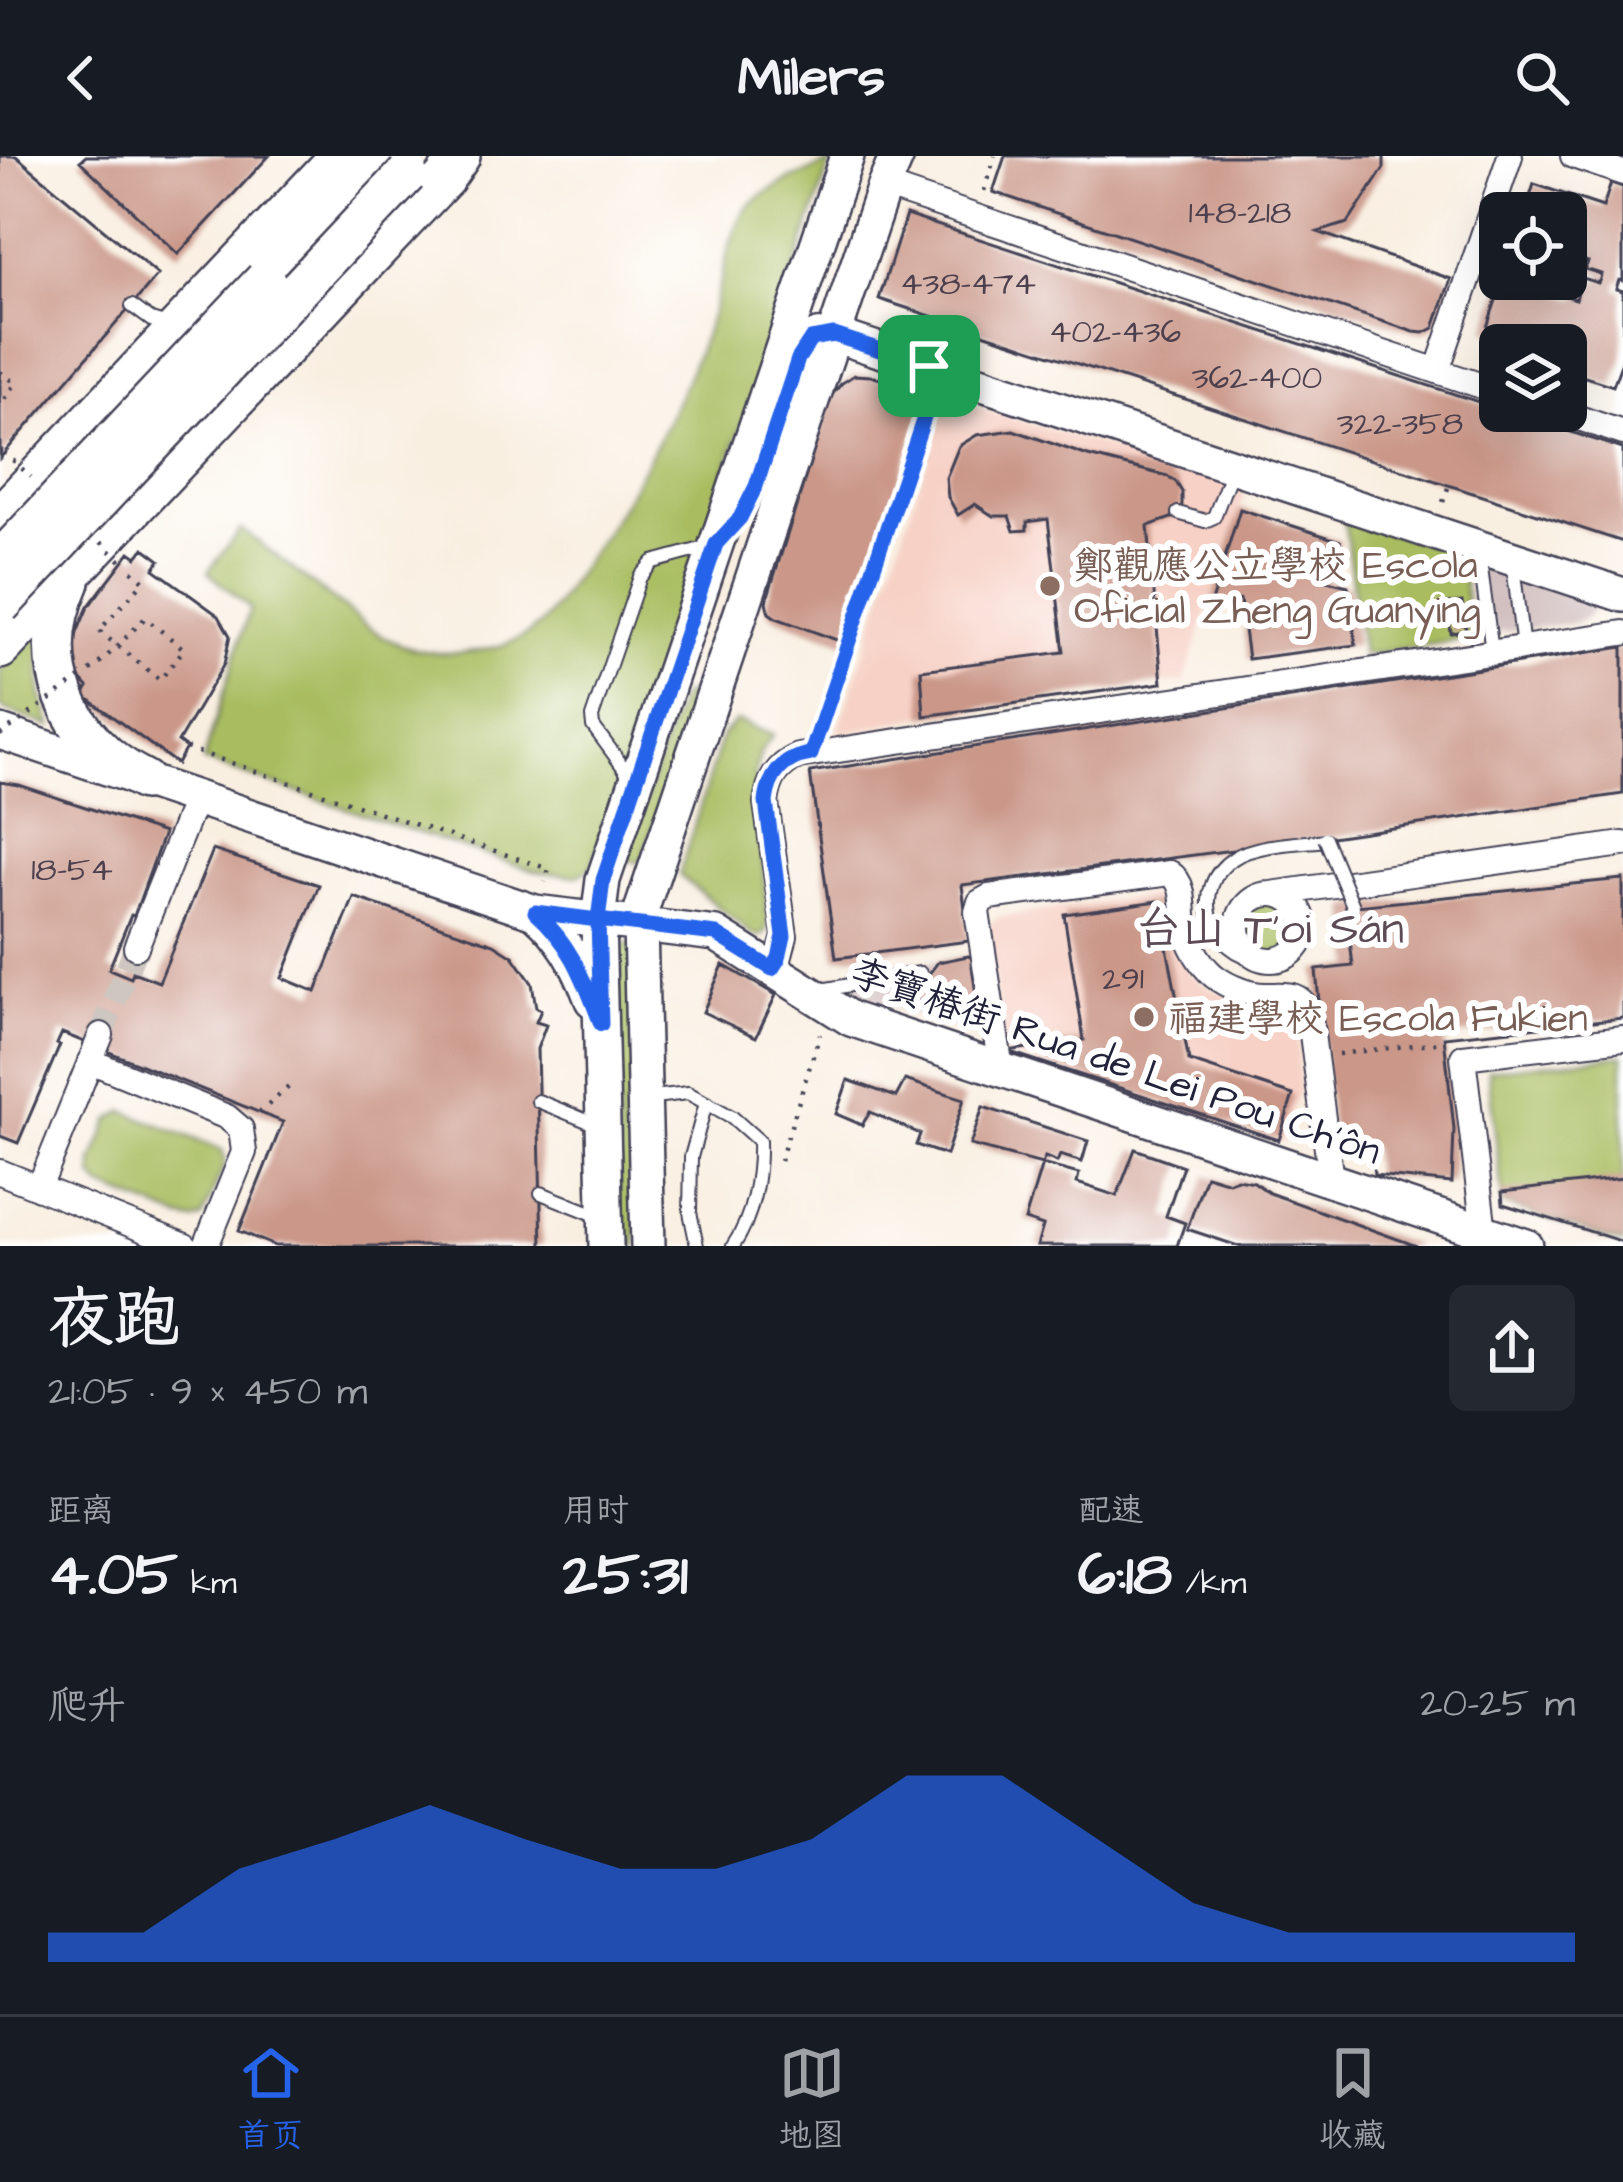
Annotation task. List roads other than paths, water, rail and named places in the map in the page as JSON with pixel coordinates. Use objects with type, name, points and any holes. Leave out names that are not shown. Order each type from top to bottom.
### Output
[{"type":"main road","points":[[0,516],[91,421],[146,346],[189,316],[340,156]]},
{"type":"main road","points":[[0,649],[111,545],[216,420],[445,178],[460,156]]},
{"type":"main road","points":[[606,1233],[598,920],[603,880],[847,156]]},
{"type":"main road","points":[[0,561],[404,162]]},
{"type":"main road","points":[[0,604],[404,162]]},
{"type":"main road","points":[[648,1246],[642,908],[886,166]]},
{"type":"main road","points":[[716,544],[740,518],[756,486],[798,359],[811,339],[834,335],[1232,470],[1623,595]]},
{"type":"main road","points":[[91,421],[173,362],[190,362],[204,372],[218,402],[216,420]]},
{"type":"main road","points":[[0,570],[16,584],[38,582],[111,545]]},
{"type":"main road","points":[[111,545],[79,566],[60,608],[58,677],[88,739],[123,770],[144,780]]},
{"type":"main road","points":[[676,663],[719,678]]},
{"type":"main road","name":"李寶椿街 Rua de Lei Pou Ch'ôn","points":[[0,734],[535,912],[716,934],[850,1018],[1526,1246]]},
{"type":"main road","points":[[535,912],[579,965],[601,1024]]},
{"type":"street","points":[[1437,370],[1510,156]]},
{"type":"street","points":[[1574,156],[1623,172]]},
{"type":"street","points":[[886,166],[976,217],[1479,385]]},
{"type":"street","points":[[1587,421],[1623,433]]},
{"type":"street","points":[[772,969],[784,936],[766,802],[774,774],[785,763],[811,754],[1623,633]]},
{"type":"street","points":[[136,946],[196,798]]},
{"type":"street","points":[[1271,894],[1299,908],[1304,931],[1285,958],[1262,959],[1244,946],[1237,926],[1252,900],[1271,894],[1623,844]]},
{"type":"street","points":[[1001,1069],[977,912],[980,902],[1170,873],[1180,884],[1186,932],[1197,956],[1214,976],[1237,989],[1265,996],[1292,994],[1305,1004],[1331,1180]]},
{"type":"street","points":[[1262,959],[1275,994]]},
{"type":"street","points":[[32,1185],[100,1035]]},
{"type":"street","points":[[1484,1232],[1463,1058],[1623,1038]]},
{"type":"street","points":[[90,1061],[227,1117],[242,1129],[244,1152],[206,1246]]},
{"type":"street","points":[[0,1172],[185,1246]]},
{"type":"lane","points":[[146,346],[129,309],[164,325],[189,316]]},
{"type":"lane","points":[[1178,513],[1205,521],[1214,517],[1232,470]]},
{"type":"lane","points":[[636,785],[592,727],[592,717],[640,577],[653,562],[716,544]]},
{"type":"lane","points":[[1478,547],[1492,653]]},
{"type":"lane","points":[[1512,558],[1523,648]]},
{"type":"lane","points":[[1262,959],[1235,952],[1212,925],[1210,889],[1231,859],[1247,851],[1325,839],[1353,906]]},
{"type":"lane","points":[[819,999],[920,974]]},
{"type":"lane","points":[[644,1098],[688,1093],[732,1117],[759,1141],[760,1162],[745,1228],[733,1246]]},
{"type":"lane","points":[[538,1101],[604,1127]]},
{"type":"lane","points":[[698,1246],[690,1212],[691,1157],[706,1103]]},
{"type":"lane","points":[[541,1193],[606,1233]]},
{"type":"tunnel","points":[[101,1035],[136,947]]},
{"type":"place","name":"鄭觀應公立學校 Escola Oficial Zheng Guanying","points":[[1050,586]]},
{"type":"place","name":"福建學校 Escola Fukien","points":[[1144,1017]]},
{"type":"district","name":"台山 T'oi Sán","points":[[1270,927]]}]
